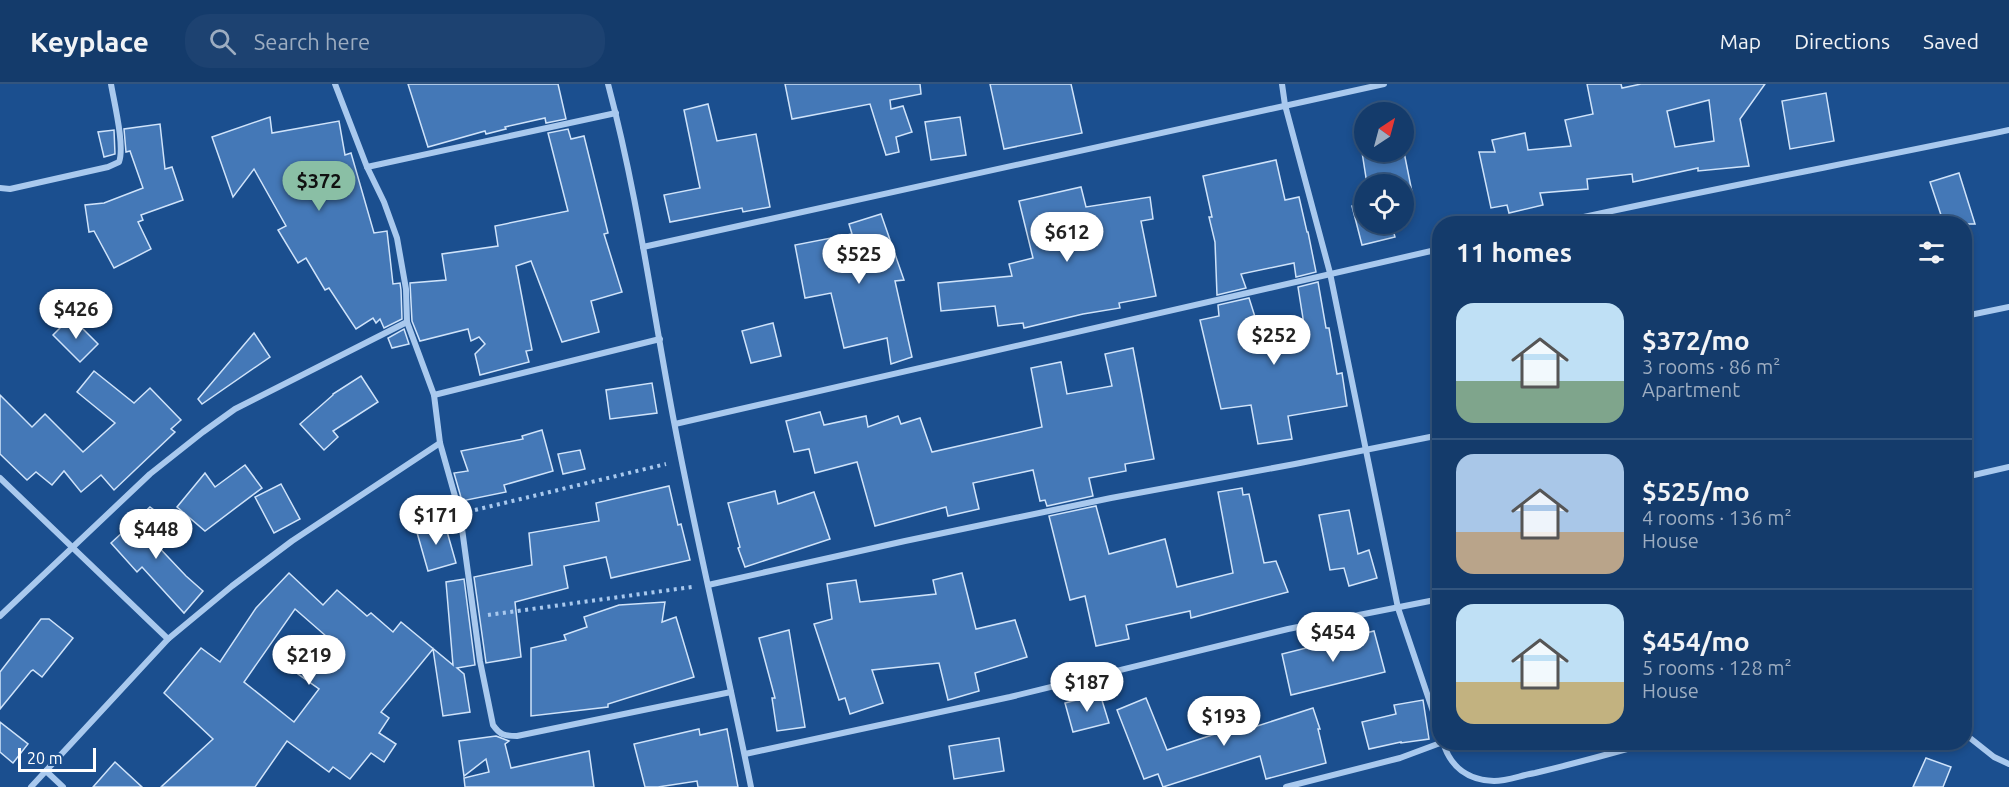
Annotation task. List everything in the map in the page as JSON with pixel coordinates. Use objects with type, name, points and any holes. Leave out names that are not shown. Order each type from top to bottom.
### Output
[{"type":"street","points":[[0,188],[10,189],[108,167],[119,162],[120,141],[111,84]]},
{"type":"street","points":[[335,84],[397,238],[406,289],[407,322],[434,395],[440,443],[460,514],[480,661],[493,725],[498,733],[503,736],[517,736],[732,692]]},
{"type":"street","points":[[608,84],[616,113],[682,460],[751,787]]},
{"type":"street","points":[[1282,84],[1285,105],[1330,273],[1398,608],[1432,708]]},
{"type":"street","points":[[642,248],[1384,84]]},
{"type":"street","points":[[367,167],[616,113]]},
{"type":"street","points":[[1587,216],[2009,130]]},
{"type":"street","points":[[675,424],[1432,251]]},
{"type":"street","points":[[1972,315],[2009,307]]},
{"type":"street","points":[[0,616],[150,474],[235,409],[407,322]]},
{"type":"street","points":[[434,395],[660,339]]},
{"type":"street","points":[[708,585],[1111,498],[1432,437]]},
{"type":"street","points":[[31,787],[168,639],[232,586],[292,541],[440,443]]},
{"type":"street","points":[[1972,475],[2009,467]]},
{"type":"street","points":[[0,478],[168,639]]},
{"type":"street","points":[[745,754],[1010,697],[1288,629],[1432,601]]},
{"type":"street","points":[[1972,740],[1986,752],[2009,764]]},
{"type":"street","points":[[1286,787],[1400,758],[1432,746]]},
{"type":"street","points":[[1445,750],[1455,767],[1464,773],[1495,781],[1622,750]]},
{"type":"street","points":[[46,771],[63,787]]},
{"type":"path","points":[[460,514],[682,460]]},
{"type":"path","points":[[475,617],[708,585]]},
{"type":"building","points":[[408,84],[558,84],[566,119],[546,123],[545,118],[486,134],[485,131],[428,147]]},
{"type":"building","points":[[785,84],[920,84],[921,94],[890,100],[891,109],[903,106],[912,132],[896,137],[899,152],[886,155],[870,104],[792,119]]},
{"type":"building","points":[[990,84],[1071,84],[1082,133],[1004,149]]},
{"type":"building","points":[[1587,84],[1621,84],[1622,88],[1641,84],[1765,84],[1740,119],[1749,166],[1698,171],[1698,168],[1633,182],[1632,174],[1587,179],[1588,189],[1540,193],[1543,205],[1509,213],[1507,205],[1491,208],[1479,152],[1495,152],[1492,140],[1525,133],[1528,150],[1571,146],[1565,120],[1593,114]],"holes":[[[1709,100],[1714,141],[1675,147],[1667,111]]]},
{"type":"building","points":[[1826,93],[1834,141],[1790,149],[1782,101]]},
{"type":"building","points":[[708,104],[717,141],[756,134],[770,207],[743,212],[742,208],[670,222],[664,195],[700,188],[684,110]]},
{"type":"building","points":[[270,117],[272,133],[339,121],[345,155],[351,153],[374,233],[387,231],[393,284],[400,283],[402,319],[384,328],[380,319],[376,323],[373,318],[356,329],[329,288],[325,290],[306,258],[298,263],[278,230],[286,226],[254,169],[233,197],[212,137]]},
{"type":"building","points":[[960,117],[966,155],[931,160],[925,122]]},
{"type":"building","points":[[160,124],[165,169],[172,167],[183,200],[141,215],[143,220],[138,222],[151,249],[114,268],[94,231],[89,232],[85,205],[104,203],[143,188],[130,151],[126,152],[124,129]]},
{"type":"building","points":[[568,129],[571,139],[584,136],[608,233],[604,234],[622,292],[591,301],[599,332],[562,342],[531,261],[516,266],[532,350],[526,351],[529,362],[480,375],[475,354],[485,344],[479,337],[471,341],[468,329],[420,341],[412,321],[410,283],[446,280],[442,254],[498,246],[495,226],[568,211],[548,133]]},
{"type":"building","points":[[114,130],[115,154],[104,157],[98,132]]},
{"type":"building","points":[[1276,160],[1285,200],[1299,197],[1316,272],[1296,277],[1294,263],[1241,274],[1246,288],[1217,295],[1215,242],[1203,176]]},
{"type":"building","points":[[1364,162],[1406,162],[1408,174],[1365,174]]},
{"type":"building","points":[[1959,173],[1975,224],[1972,224],[1972,216],[1941,216],[1930,182]]},
{"type":"building","points":[[1081,187],[1086,207],[1150,197],[1153,219],[1141,221],[1156,296],[1119,303],[1120,308],[1024,328],[1023,323],[998,326],[995,306],[941,311],[938,283],[1012,276],[1009,264],[1033,258],[1019,201]]},
{"type":"building","points":[[881,214],[904,280],[895,281],[912,357],[891,364],[887,338],[844,348],[831,293],[805,298],[795,245],[852,234],[849,224]]},
{"type":"building","points":[[1359,234],[1394,234],[1395,237],[1362,245]]},
{"type":"building","points":[[1318,282],[1326,328],[1329,328],[1337,374],[1342,373],[1347,406],[1288,416],[1292,439],[1258,444],[1251,405],[1221,409],[1200,320],[1219,316],[1218,305],[1249,298],[1262,339],[1305,331],[1298,287]]},
{"type":"building","points":[[71,317],[98,344],[80,362],[53,335]]},
{"type":"building","points":[[773,323],[781,356],[751,363],[742,331]]},
{"type":"building","points":[[404,329],[409,344],[392,348],[388,338]]},
{"type":"building","points":[[254,333],[270,357],[202,404],[198,399]]},
{"type":"building","points":[[1133,348],[1154,459],[1125,464],[1126,471],[1089,478],[1093,496],[1047,506],[1045,500],[1040,501],[1033,470],[973,483],[979,509],[948,516],[946,507],[875,526],[857,462],[815,473],[809,449],[794,452],[786,421],[820,412],[824,425],[866,416],[868,427],[898,416],[901,424],[920,418],[932,452],[1042,427],[1031,368],[1061,362],[1067,394],[1112,386],[1105,354]]},
{"type":"building","points":[[94,371],[134,403],[150,388],[181,420],[171,429],[175,432],[114,490],[101,475],[81,492],[64,471],[52,485],[36,472],[27,480],[0,454],[0,395],[32,427],[45,414],[83,452],[115,423],[77,392]]},
{"type":"building","points":[[361,376],[378,402],[333,431],[338,437],[324,450],[300,424],[333,394]]},
{"type":"building","points":[[652,383],[657,413],[610,419],[606,390]]},
{"type":"building","points":[[542,430],[553,471],[504,485],[506,492],[462,501],[454,473],[468,471],[461,451],[523,439],[522,436]]},
{"type":"building","points":[[580,450],[585,469],[563,474],[558,454]]},
{"type":"building","points":[[245,465],[262,488],[205,531],[177,507],[205,473],[215,487]]},
{"type":"building","points":[[281,484],[300,519],[274,533],[255,497]]},
{"type":"building","points":[[669,486],[678,525],[681,524],[690,560],[611,578],[606,557],[564,566],[568,588],[515,602],[521,657],[486,663],[474,577],[532,565],[529,533],[599,521],[596,503]]},
{"type":"building","points":[[1242,488],[1243,495],[1249,494],[1264,563],[1276,561],[1288,592],[1191,618],[1190,611],[1126,625],[1129,639],[1096,646],[1085,596],[1070,600],[1049,516],[1096,506],[1109,554],[1165,539],[1177,587],[1233,573],[1218,492]]},
{"type":"building","points":[[775,491],[778,504],[814,492],[830,539],[745,567],[738,548],[740,547],[728,503]]},
{"type":"building","points":[[150,507],[165,518],[150,538],[203,591],[184,613],[142,567],[137,572],[111,543]]},
{"type":"building","points":[[1349,510],[1358,554],[1369,550],[1377,578],[1349,586],[1344,568],[1330,570],[1319,515]]},
{"type":"building","points":[[444,521],[456,563],[428,571],[416,529]]},
{"type":"building","points":[[289,573],[323,605],[337,590],[367,616],[371,613],[393,632],[401,622],[453,665],[446,582],[464,579],[475,665],[457,668],[464,674],[470,712],[443,716],[433,649],[381,712],[389,718],[379,733],[396,744],[384,762],[371,753],[350,779],[333,767],[329,772],[287,741],[255,787],[161,787],[213,739],[164,693],[201,648],[220,662],[256,608]],"holes":[[[295,609],[326,636],[298,674],[319,689],[294,722],[244,682]]]},
{"type":"building","points":[[962,573],[976,629],[1015,620],[1027,657],[975,673],[979,691],[948,700],[939,663],[872,670],[883,703],[850,714],[845,698],[839,700],[814,624],[832,619],[827,584],[856,580],[860,602],[936,594],[933,580]]},
{"type":"building","points":[[665,602],[662,622],[676,617],[694,677],[608,704],[608,707],[531,716],[531,648],[566,640],[564,635],[587,627],[584,617],[619,605]]},
{"type":"building","points":[[41,619],[49,619],[73,638],[42,677],[33,670],[31,671],[0,709],[0,672]]},
{"type":"building","points":[[789,630],[805,727],[777,731],[772,698],[775,698],[759,638]]},
{"type":"building","points":[[1374,631],[1385,672],[1291,695],[1282,654]]},
{"type":"building","points":[[1100,694],[1109,723],[1073,732],[1065,703]]},
{"type":"building","points":[[1146,698],[1167,750],[1218,733],[1220,738],[1313,708],[1320,729],[1318,729],[1326,763],[1266,779],[1260,756],[1163,787],[1158,774],[1144,779],[1117,710]]},
{"type":"building","points":[[1423,700],[1429,739],[1369,749],[1362,722],[1396,714],[1394,705]]},
{"type":"building","points":[[0,722],[28,744],[13,763],[0,752]]},
{"type":"building","points":[[699,729],[700,735],[727,729],[738,787],[698,787],[697,781],[645,787],[634,744]]},
{"type":"building","points":[[496,736],[509,741],[505,744],[511,768],[589,751],[594,787],[465,787],[464,778],[489,772],[486,759],[464,776],[459,741]]},
{"type":"building","points":[[999,738],[1004,771],[954,779],[949,746]]},
{"type":"building","points":[[1926,758],[1951,767],[1943,787],[1913,787]]},
{"type":"building","points":[[115,762],[142,787],[93,787]]}]
